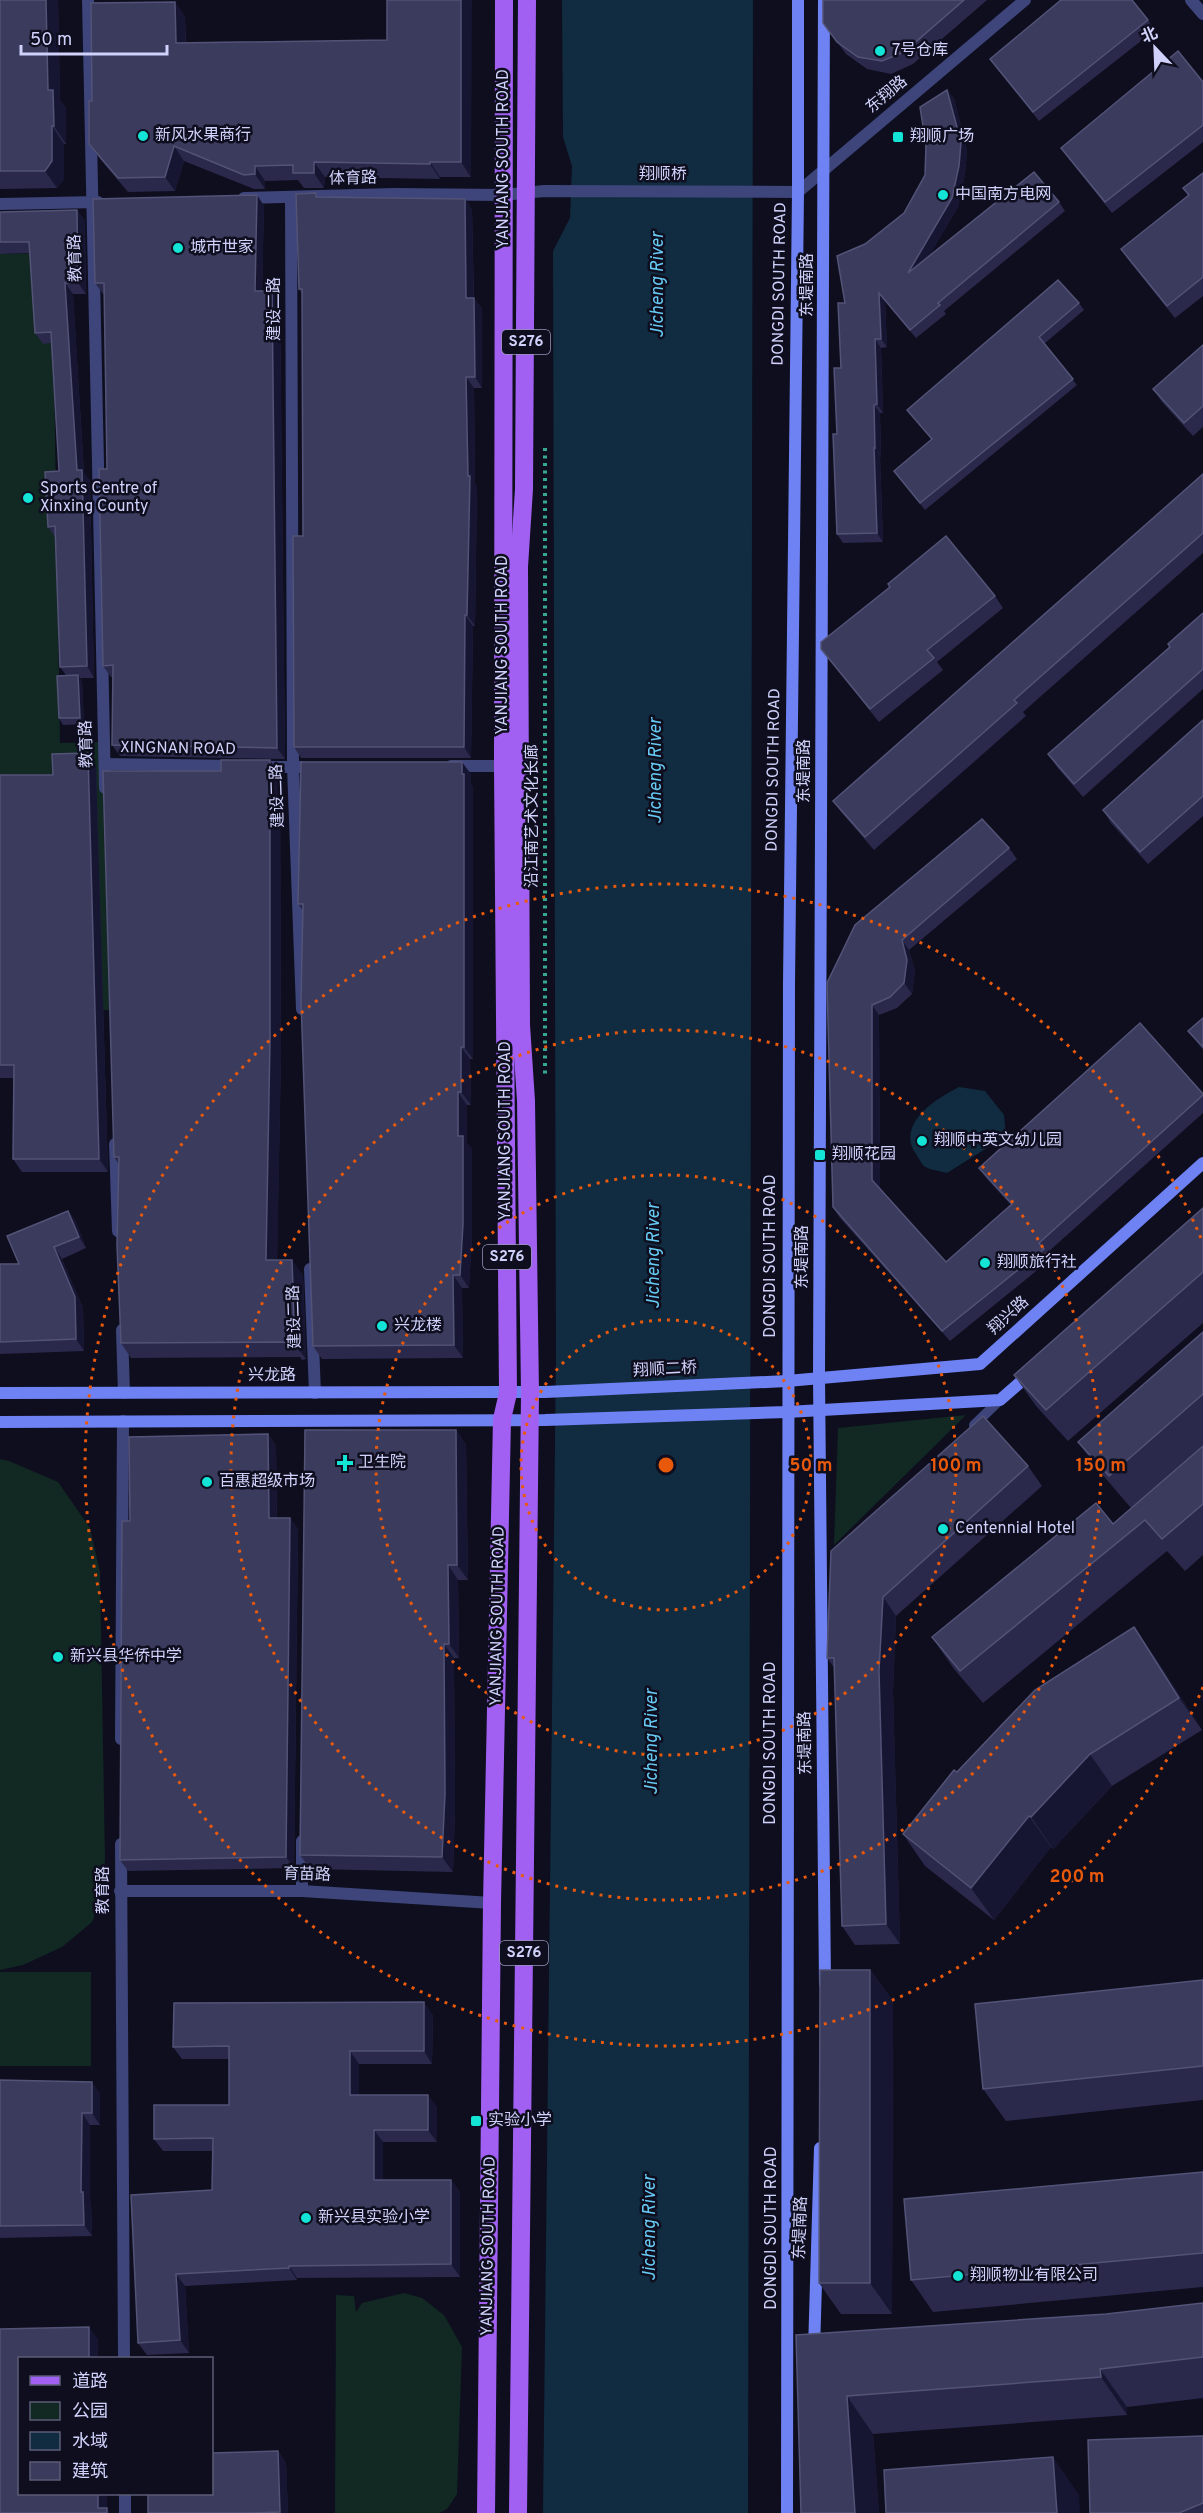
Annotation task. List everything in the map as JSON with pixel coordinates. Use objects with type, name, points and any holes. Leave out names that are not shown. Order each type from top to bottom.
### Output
[{"type":"main road","name":"YANJIANG SOUTH ROAD","points":[[486,2513],[492,1903],[502,1419],[508,1393],[503,766],[504,0]]},
{"type":"main road","name":"YANJIANG SOUTH ROAD","points":[[518,2513],[537,1420],[526,1101],[520,1025],[519,602],[524,489],[528,194],[527,0]]},
{"type":"main road","name":"DONGDI SOUTH ROAD","points":[[788,2513],[787,1381],[798,0]]},
{"type":"main road","name":"东堤南路","points":[[824,0],[819,1378],[825,1569],[825,1997]]},
{"type":"main road","name":"翔兴路","points":[[787,1381],[980,1364],[1203,1163]]},
{"type":"main road","points":[[0,1422],[123,1421],[307,1426],[820,1411],[1000,1400],[1044,1361]]},
{"type":"main road","name":"翔顺二桥","points":[[537,1393],[787,1381]]},
{"type":"main road","name":"兴龙路","points":[[0,1393],[537,1393]]},
{"type":"main road","name":"东堤南路","points":[[814,2367],[820,2344],[820,2141]]},
{"type":"street","name":"教育路","points":[[88,0],[105,803]]},
{"type":"street","name":"东翔路","points":[[798,192],[1025,0]]},
{"type":"street","points":[[1191,0],[1203,14]]},
{"type":"street","name":"翔顺桥","points":[[528,194],[544,191],[798,192]]},
{"type":"street","name":"体育路","points":[[230,198],[528,194]]},
{"type":"street","name":"建设二路","points":[[291,197],[294,767],[302,1027]]},
{"type":"street","points":[[0,204],[115,201]]},
{"type":"street","name":"XINGNAN ROAD","points":[[105,764],[317,767]]},
{"type":"street","points":[[433,766],[503,766]]},
{"type":"street","points":[[114,1130],[119,1249]]},
{"type":"street","name":"建设二路","points":[[310,1251],[315,1393]]},
{"type":"street","points":[[122,1321],[124,1393]]},
{"type":"street","points":[[121,1750],[123,1421]]},
{"type":"street","points":[[302,1891],[303,1832]]},
{"type":"street","name":"教育路","points":[[121,1833],[124,2357]]},
{"type":"street","name":"育苗路","points":[[120,1891],[302,1891],[492,1903]]},
{"type":"street","points":[[789,2346],[820,2344]]},
{"type":"street","points":[[125,2495],[125,2513]]},
{"type":"lane","points":[[966,1433],[1000,1400]]},
{"type":"path","name":"沿江南艺术文化长廊","points":[[545,437],[545,1081]]},
{"type":"green space","name":"Sports Centre of Xinxing County","points":[[52,253],[60,743],[104,742],[110,1010],[0,1012],[0,254]]},
{"type":"green space","points":[[966,1415],[834,1545],[838,1428]]},
{"type":"green space","points":[[0,1459],[58,1482],[90,1528],[100,1572],[105,1858],[103,1893],[92,1922],[62,1947],[23,1965],[0,1970]]},
{"type":"green space","points":[[0,1972],[91,1972],[91,2066],[0,2066]]},
{"type":"green space","points":[[404,2293],[422,2298],[444,2315],[462,2347],[457,2494],[447,2509],[439,2513],[335,2513],[336,2295],[354,2296],[356,2312],[362,2303]]},
{"type":"water","name":"Jicheng River","points":[[562,0],[753,0],[748,2513],[543,2513],[556,1354],[553,251],[570,218],[572,166],[563,137]]},
{"type":"water","points":[[959,1087],[985,1091],[1004,1115],[1006,1136],[947,1173],[923,1165],[911,1143],[911,1132],[921,1113]]},
{"type":"building","points":[[0,0],[46,0],[48,90],[53,90],[54,126],[52,126],[52,161],[45,171],[0,171]]},
{"type":"building","points":[[387,0],[461,0],[461,162],[430,162],[430,164],[314,162],[314,173],[293,173],[293,165],[255,166],[255,174],[244,175],[174,146],[165,177],[118,178],[89,144],[89,101],[92,101],[91,3],[175,2],[176,43],[387,40]]},
{"type":"building","points":[[823,0],[964,0],[904,52],[882,61],[858,57],[837,42],[823,23]]},
{"type":"building","points":[[1061,0],[1132,0],[1148,20],[1033,112],[990,59]]},
{"type":"building","points":[[1178,51],[1203,82],[1203,125],[1105,202],[1061,148]]},
{"type":"building","points":[[947,90],[961,142],[959,166],[952,198],[908,273],[1034,172],[1059,202],[938,303],[940,305],[910,330],[879,293],[881,339],[875,339],[877,404],[874,405],[877,533],[837,534],[833,434],[837,434],[834,368],[841,368],[838,303],[845,303],[837,256],[865,244],[904,213],[925,175],[926,145],[920,107]]},
{"type":"building","points":[[1203,173],[1203,277],[1167,306],[1121,249],[1189,195],[1183,188]]},
{"type":"building","points":[[316,193],[316,197],[465,199],[466,298],[474,298],[475,377],[466,377],[468,476],[470,476],[467,615],[465,615],[464,747],[294,747],[293,536],[303,536],[302,289],[299,289],[296,194]]},
{"type":"building","points":[[257,195],[255,291],[272,291],[277,748],[112,745],[113,665],[103,666],[99,469],[107,469],[104,283],[95,283],[93,199]]},
{"type":"building","points":[[77,210],[78,283],[65,283],[77,470],[82,470],[87,666],[60,667],[55,526],[48,527],[45,472],[59,471],[51,332],[35,333],[29,242],[0,242],[0,212]]},
{"type":"building","points":[[1058,280],[1079,303],[1039,337],[1073,379],[920,503],[894,471],[932,439],[907,410]]},
{"type":"building","points":[[1203,345],[1203,406],[1184,423],[1153,389]]},
{"type":"building","points":[[1203,474],[1203,533],[1014,700],[1017,703],[865,837],[833,801]]},
{"type":"building","points":[[946,536],[995,596],[927,650],[934,658],[870,709],[821,649],[821,642],[890,587],[888,584]]},
{"type":"building","points":[[1203,613],[1203,669],[1074,784],[1048,754],[1170,647],[1168,644]]},
{"type":"building","points":[[78,675],[80,718],[59,718],[57,676]]},
{"type":"building","points":[[1203,720],[1203,796],[1140,852],[1103,810]]},
{"type":"building","points":[[88,753],[99,1159],[13,1159],[14,1065],[0,1065],[0,775],[53,775],[52,754]]},
{"type":"building","points":[[221,760],[270,760],[270,1040],[266,1260],[292,1260],[295,1345],[292,1345],[292,1342],[121,1343],[117,1245],[119,1157],[114,1157],[103,771],[221,771]]},
{"type":"building","points":[[301,762],[462,762],[462,774],[464,774],[464,1047],[461,1047],[458,1136],[463,1136],[463,1224],[460,1275],[453,1275],[454,1345],[313,1346],[301,1001],[303,904],[298,904]]},
{"type":"building","points":[[982,819],[1009,848],[902,940],[907,960],[904,983],[890,997],[872,1005],[872,1180],[946,1262],[1012,1204],[979,1168],[1140,1023],[1203,1095],[1039,1243],[1044,1249],[942,1331],[833,1207],[827,983],[855,925]]},
{"type":"building","points":[[1203,1018],[1203,1047],[1188,1031]]},
{"type":"building","points":[[1203,1208],[1203,1272],[1046,1410],[1014,1375]]},
{"type":"building","points":[[68,1211],[79,1237],[54,1247],[75,1297],[76,1339],[0,1342],[0,1264],[19,1264],[7,1236]]},
{"type":"building","points":[[1203,1332],[1203,1394],[1109,1476],[1078,1442]]},
{"type":"building","points":[[983,1416],[1028,1466],[883,1597],[879,1671],[886,1924],[842,1926],[834,1658],[827,1658],[831,1551]]},
{"type":"building","points":[[305,1430],[456,1430],[457,1565],[448,1565],[449,1644],[444,1644],[445,1794],[442,1857],[300,1855]]},
{"type":"building","points":[[268,1434],[269,1518],[290,1518],[286,1857],[120,1860],[122,1521],[130,1521],[129,1437]]},
{"type":"building","points":[[1203,1446],[1203,1504],[1162,1539],[1145,1520],[960,1671],[932,1637],[1096,1503],[1113,1524]]},
{"type":"building","points":[[1134,1627],[1179,1698],[1090,1754],[1031,1817],[1029,1816],[971,1888],[903,1834],[954,1770],[957,1772],[1035,1690]]},
{"type":"building","points":[[820,1970],[870,1970],[870,2283],[819,2283]]},
{"type":"building","points":[[1203,1980],[1203,2066],[983,2089],[975,2004]]},
{"type":"building","points":[[424,2002],[424,2051],[350,2051],[350,2095],[428,2095],[428,2130],[374,2130],[374,2180],[451,2180],[451,2264],[289,2266],[289,2268],[176,2274],[180,2340],[138,2343],[131,2195],[212,2190],[213,2138],[154,2139],[154,2105],[229,2105],[229,2046],[173,2047],[174,2003]]},
{"type":"building","points":[[0,2080],[92,2082],[92,2113],[82,2113],[81,2192],[83,2192],[84,2225],[0,2226]]},
{"type":"building","points":[[1203,2172],[1203,2253],[911,2280],[904,2199]]},
{"type":"building","points":[[1203,2303],[1203,2357],[1100,2369],[1101,2377],[847,2396],[855,2513],[801,2513],[796,2335],[1106,2314]]},
{"type":"building","points":[[89,2327],[89,2357],[18,2357],[18,2495],[98,2495],[98,2508],[107,2508],[107,2513],[0,2513],[0,2329]]},
{"type":"building","points":[[1203,2436],[1203,2503],[1179,2513],[1090,2513],[1088,2440]]},
{"type":"building","points":[[278,2451],[280,2512],[148,2513],[148,2495],[213,2495],[213,2453]]},
{"type":"building","points":[[1053,2457],[1057,2513],[886,2513],[884,2470]]},
{"type":"place","name":"7号仓库","points":[[880,51]]},
{"type":"place","name":"新风水果商行","points":[[143,136]]},
{"type":"place","name":"翔顺广场","points":[[898,137]]},
{"type":"place","name":"中国南方电网","points":[[943,195]]},
{"type":"place","name":"城市世家","points":[[178,248]]},
{"type":"place","name":"Sports Centre of Xinxing County","points":[[28,498]]},
{"type":"place","name":"翔顺中英文幼儿园","points":[[922,1141]]},
{"type":"place","name":"翔顺花园","points":[[820,1155]]},
{"type":"place","name":"翔顺旅行社","points":[[985,1263]]},
{"type":"place","name":"兴龙楼","points":[[382,1326]]},
{"type":"place","name":"卫生院","points":[[345,1463]]},
{"type":"place","name":"百惠超级市场","points":[[207,1482]]},
{"type":"place","name":"Centennial Hotel","points":[[943,1529]]},
{"type":"place","name":"新兴县华侨中学","points":[[58,1657]]},
{"type":"place","name":"实验小学","points":[[476,2121]]},
{"type":"place","name":"新兴县实验小学","points":[[306,2218]]},
{"type":"place","name":"翔顺物业有限公司","points":[[958,2276]]}]
